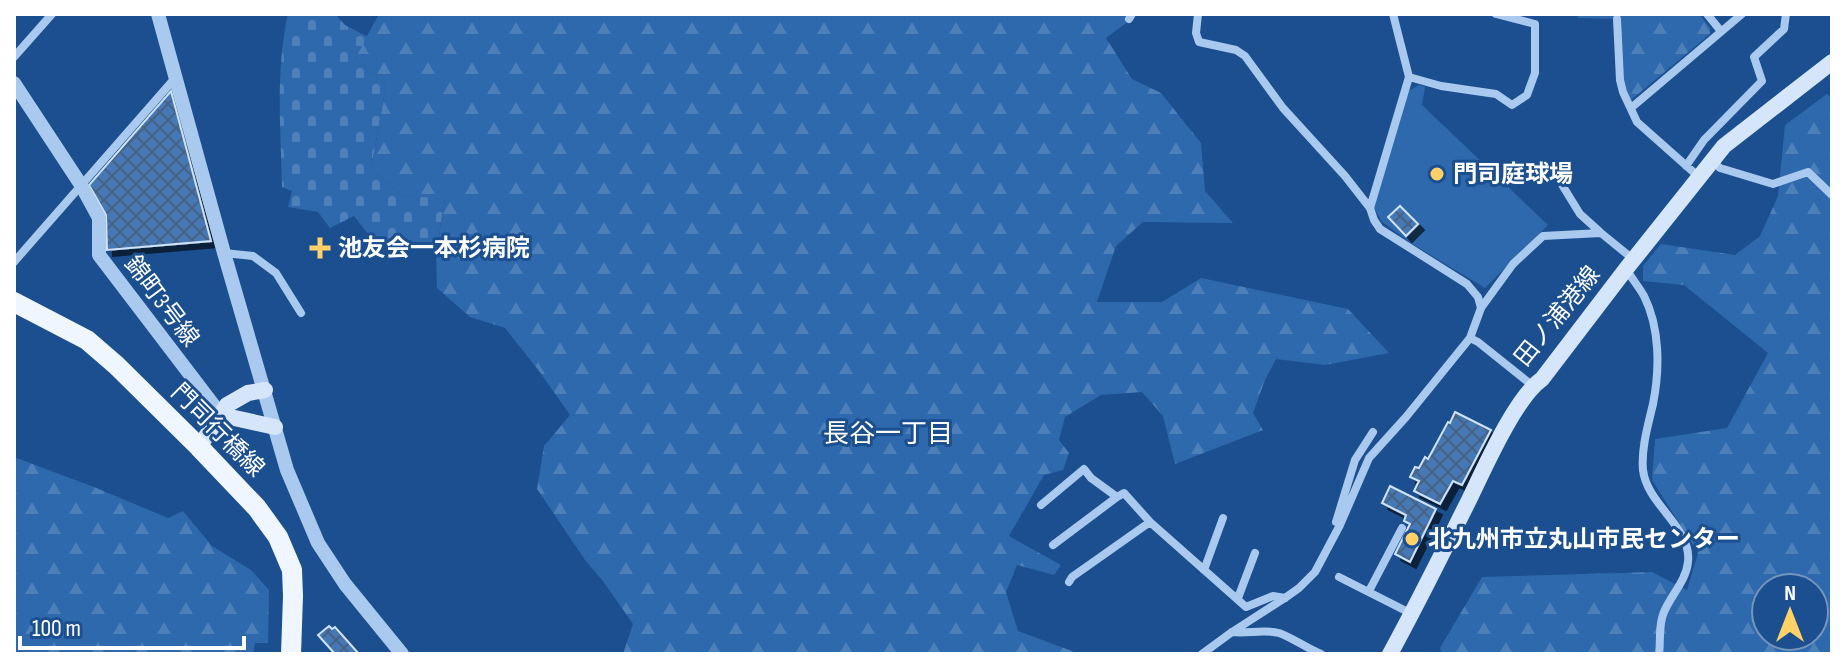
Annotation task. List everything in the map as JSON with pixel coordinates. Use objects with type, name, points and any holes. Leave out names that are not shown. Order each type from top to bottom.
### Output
[{"type":"main road","name":"田ノ浦港線","points":[[1390,654],[1512,417],[1630,264],[1692,172],[1712,161],[1724,146],[1832,62]]},
{"type":"main road","name":"門司行橋線","points":[[14,302],[87,340],[199,447],[257,508],[278,537],[292,570],[291,654]]},
{"type":"main road","points":[[199,447],[227,405],[248,393],[265,390]]},
{"type":"main road","points":[[221,415],[275,427]]},
{"type":"street","points":[[14,57],[52,14]]},
{"type":"street","points":[[1198,14],[1196,33],[1199,42],[1236,50],[1245,56],[1283,108],[1370,208],[1380,229],[1467,284],[1478,297],[1481,308]]},
{"type":"street","points":[[1370,208],[1409,77],[1393,14]]},
{"type":"street","points":[[1409,77],[1441,86],[1496,94],[1512,105],[1527,95],[1535,73],[1535,24],[1496,14]]},
{"type":"street","points":[[1707,14],[1720,30]]},
{"type":"street","points":[[1631,108],[1742,14]]},
{"type":"street","points":[[1617,19],[1620,80],[1637,122],[1692,172],[1704,140],[1762,81],[1754,57],[1784,29],[1786,14]]},
{"type":"street","points":[[161,15],[224,253],[287,470],[318,543],[345,584],[402,654]]},
{"type":"street","points":[[14,262],[176,77]]},
{"type":"street","name":"錦町3号線","points":[[14,83],[99,218],[99,255],[221,415]]},
{"type":"street","points":[[1712,161],[1720,168],[1773,184],[1808,172],[1832,195]]},
{"type":"street","points":[[1556,175],[1580,214],[1630,264],[1652,318],[1658,365],[1657,386],[1643,452],[1643,472],[1658,502],[1683,538],[1688,561],[1685,574],[1662,616],[1659,654]]},
{"type":"street","points":[[1202,654],[1299,588],[1315,572],[1340,525],[1369,458],[1470,338],[1481,308],[1513,264],[1543,236],[1601,233]]},
{"type":"street","points":[[224,253],[253,256],[276,273],[301,313]]},
{"type":"street","points":[[1470,338],[1533,386]]},
{"type":"street","points":[[1340,525],[1336,522],[1355,460],[1373,432]]},
{"type":"street","points":[[1041,505],[1084,469],[1117,497]]},
{"type":"street","points":[[1053,545],[1124,493],[1150,522],[1246,607],[1273,596],[1285,598]]},
{"type":"street","points":[[1204,570],[1223,518]]},
{"type":"street","points":[[1069,582],[1150,522]]},
{"type":"street","points":[[1369,591],[1402,528]]},
{"type":"street","points":[[1238,598],[1255,553]]},
{"type":"street","points":[[1339,577],[1412,614]]},
{"type":"street","points":[[1232,632],[1281,634],[1321,654]]},
{"type":"green space","points":[[288,14],[335,14],[345,25],[368,37],[355,58],[386,85],[371,169],[403,196],[445,198],[438,241],[421,247],[409,243],[400,252],[387,240],[379,248],[354,216],[330,228],[318,212],[288,207],[292,191],[282,187],[280,100],[281,57]]},
{"type":"green space","points":[[379,14],[1132,14],[1133,18],[1106,38],[1132,79],[1161,93],[1201,143],[1205,191],[1233,223],[1143,222],[1116,246],[1097,302],[1162,302],[1201,278],[1348,309],[1389,353],[1325,365],[1276,359],[1253,413],[1263,430],[1175,464],[1163,416],[1142,392],[1101,395],[1065,417],[1059,440],[1069,453],[1063,470],[1044,475],[1009,536],[1061,565],[1054,575],[1017,565],[1006,592],[1018,631],[1080,654],[623,654],[633,624],[537,489],[544,446],[570,415],[505,328],[470,317],[437,288],[436,253],[445,199],[403,196],[371,169],[386,85],[355,58]]},
{"type":"green space","points":[[1577,14],[1699,14],[1710,28],[1710,34],[1631,100],[1622,71],[1620,19],[1578,18]]},
{"type":"green space","name":"門司庭球場","points":[[1419,85],[1425,87],[1422,105],[1548,225],[1485,288],[1411,243],[1382,222],[1374,208],[1408,91]]},
{"type":"green space","points":[[1827,94],[1832,99],[1832,654],[1442,654],[1440,648],[1482,577],[1652,572],[1687,590],[1698,553],[1652,480],[1655,439],[1727,428],[1768,353],[1684,285],[1643,281],[1643,266],[1661,244],[1735,255],[1760,236],[1778,196],[1785,125]]},
{"type":"green space","points":[[14,457],[168,518],[183,511],[212,546],[251,570],[269,590],[268,643],[255,643],[253,654],[14,654]]},
{"type":"building","points":[[171,91],[211,241],[107,250],[106,215],[89,185]]},
{"type":"building","points":[[1400,206],[1418,224],[1406,236],[1388,217]]},
{"type":"building","points":[[1455,412],[1491,430],[1462,485],[1453,481],[1440,504],[1414,491],[1419,481],[1410,477],[1425,457],[1428,459]]},
{"type":"building","name":"北九州市立丸山市民センター","points":[[1390,486],[1436,509],[1410,562],[1395,554],[1410,524],[1404,521],[1406,515],[1382,503]]},
{"type":"building","points":[[329,626],[332,629],[335,627],[359,654],[335,654],[318,635]]},
{"type":"place","name":"門司庭球場","points":[[1437,174]]},
{"type":"place","name":"池友会一本杉病院","points":[[320,248]]},
{"type":"place","name":"北九州市立丸山市民センター","points":[[1412,539]]},
{"type":"district","name":"長谷一丁目","points":[[888,433]]}]
